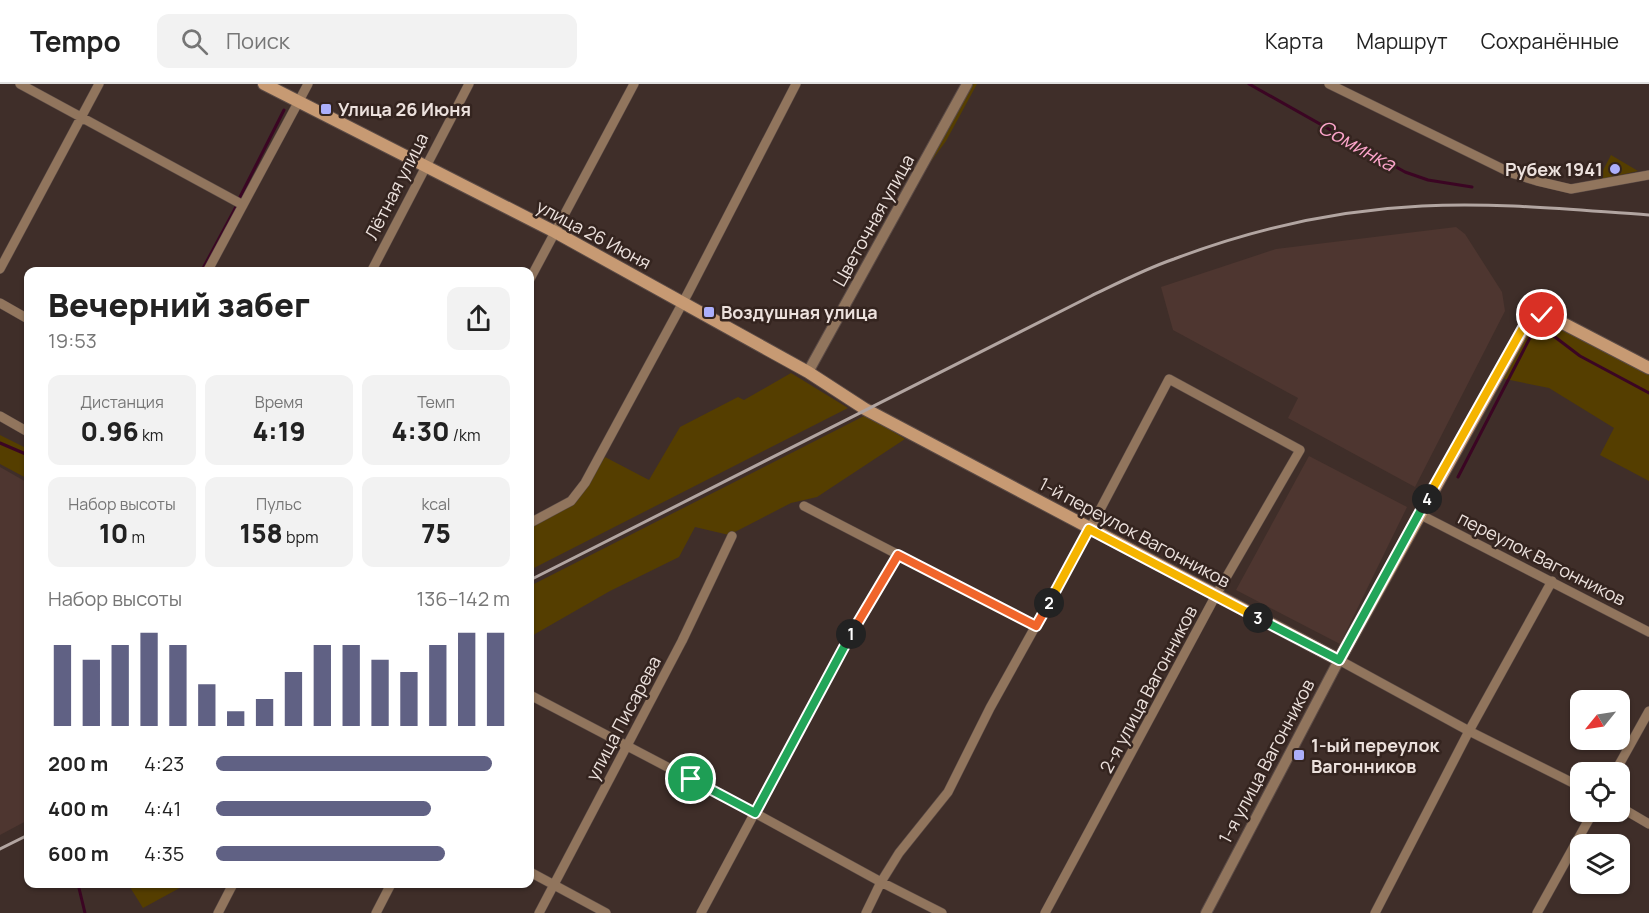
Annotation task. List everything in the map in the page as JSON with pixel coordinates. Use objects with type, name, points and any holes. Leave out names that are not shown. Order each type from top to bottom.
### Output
[{"type":"main road","name":"улица 26 Июня","points":[[264,84],[555,232],[808,372],[865,409]]},
{"type":"main road","name":"1-я улица Вагонников","points":[[1339,660],[1529,320],[1537,316],[1551,317],[1649,368]]},
{"type":"main road","name":"1-й переулок Вагонников","points":[[865,409],[1339,660]]},
{"type":"street","points":[[20,84],[243,205]]},
{"type":"street","points":[[0,269],[99,84]]},
{"type":"street","points":[[210,267],[308,84]]},
{"type":"street","name":"Лётная улица","points":[[374,267],[469,84]]},
{"type":"street","points":[[534,271],[634,84]]},
{"type":"street","points":[[534,521],[571,501],[585,483],[796,84]]},
{"type":"street","name":"Цветочная улица","points":[[808,372],[967,84]]},
{"type":"street","points":[[1329,84],[1511,173],[1537,182],[1571,189],[1649,174]]},
{"type":"street","points":[[0,303],[24,317]]},
{"type":"street","name":"2-я улица Вагонников","points":[[1046,913],[1216,595],[1300,450],[1169,379],[1089,529]]},
{"type":"street","points":[[0,416],[24,430]]},
{"type":"street","points":[[804,506],[1036,626]]},
{"type":"street","name":"переулок Вагонников","points":[[1419,514],[1649,633]]},
{"type":"street","points":[[866,913],[899,853],[948,792],[990,708],[1089,529]]},
{"type":"street","name":"улица Писарева","points":[[539,913],[682,641],[732,536]]},
{"type":"street","points":[[701,913],[849,637],[898,555]]},
{"type":"street","points":[[1375,913],[1469,731],[1552,581]]},
{"type":"street","name":"1-й переулок Вагонников","points":[[1339,660],[1469,731],[1570,782]]},
{"type":"street","name":"1-я улица Вагонников","points":[[1206,913],[1339,660]]},
{"type":"street","points":[[534,696],[942,913]]},
{"type":"street","points":[[1621,762],[1649,711]]},
{"type":"street","points":[[1630,813],[1649,824]]},
{"type":"street","points":[[1537,913],[1587,822]]},
{"type":"street","points":[[534,874],[606,913]]},
{"type":"street","points":[[218,913],[231,888]]},
{"type":"street","points":[[376,913],[389,888]]},
{"type":"shaded area","points":[[973,84],[977,84],[946,141],[930,163]]},
{"type":"shaded area","points":[[1611,155],[1638,171],[1598,180]]},
{"type":"shaded area","points":[[1456,227],[1465,234],[1502,292],[1505,311],[1415,487],[1288,418],[1298,398],[1173,330],[1161,287],[1276,249]]},
{"type":"shaded area","points":[[1534,323],[1553,325],[1649,375],[1649,481],[1600,455],[1614,428],[1549,388],[1500,378]]},
{"type":"shaded area","points":[[791,373],[848,408],[534,568],[534,525],[576,501],[605,457],[649,480],[680,427],[738,397],[744,400]]},
{"type":"shaded area","points":[[866,415],[905,439],[817,497],[791,503],[729,535],[695,527],[679,557],[610,591],[534,635],[534,584]]},
{"type":"shaded area","points":[[0,435],[24,447],[24,477],[0,464]]},
{"type":"shaded area","points":[[1309,456],[1407,507],[1340,644],[1236,590]]},
{"type":"shaded area","points":[[0,467],[24,481],[24,822],[0,835]]},
{"type":"shaded area","points":[[130,888],[180,888],[143,908]]},
{"type":"waterway","name":"Соминка","points":[[1249,84],[1405,172],[1428,180],[1472,187]]},
{"type":"waterway","points":[[239,199],[284,110]]},
{"type":"waterway","points":[[204,267],[237,205]]},
{"type":"waterway","points":[[1458,477],[1534,330],[1543,331]]},
{"type":"waterway","points":[[1551,334],[1580,356],[1649,393]]},
{"type":"waterway","points":[[0,443],[24,453]]},
{"type":"waterway","points":[[79,888],[85,913]]},
{"type":"railway","points":[[534,578],[1091,296],[1153,267],[1204,248],[1296,223],[1390,208],[1479,205],[1649,215]]},
{"type":"railway","points":[[0,849],[24,837]]},
{"type":"place","name":"Улица 26 Июня","points":[[326,109]]},
{"type":"place","name":"Рубеж 1941","points":[[1615,169]]},
{"type":"place","name":"Воздушная улица","points":[[709,312]]},
{"type":"place","name":"1-ый переулок Вагонников","points":[[1299,755]]},
{"type":"route","points":[[691,779],[755,813],[849,637],[898,555],[1036,626],[1089,529],[1339,660],[1524,326],[1531,318],[1542,315]]}]
